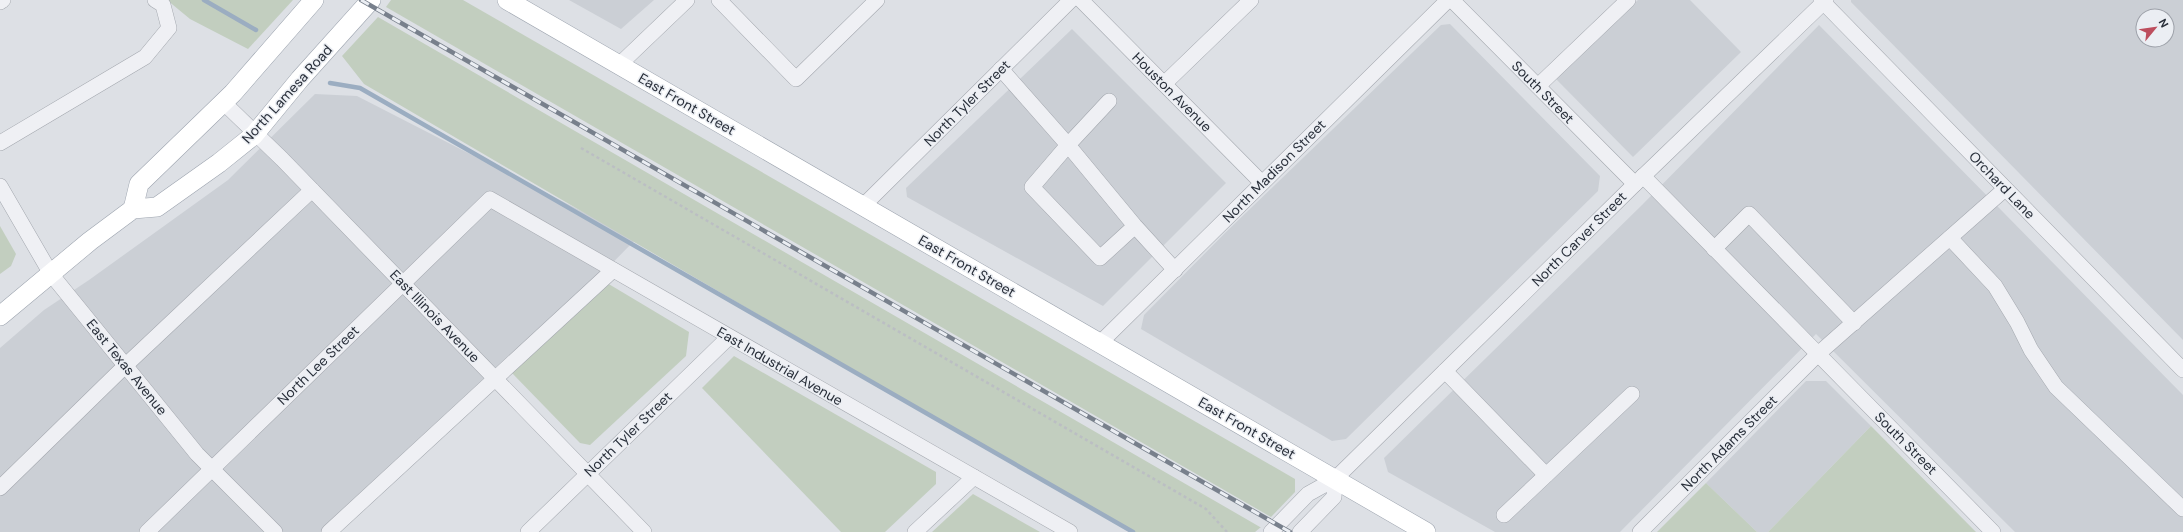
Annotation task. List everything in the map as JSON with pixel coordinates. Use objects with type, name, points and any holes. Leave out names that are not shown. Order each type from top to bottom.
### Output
[{"type":"main road","points":[[0,316],[90,241],[133,209],[139,184],[223,102],[314,0]]},
{"type":"main road","name":"North Lamesa Road","points":[[133,209],[157,207],[219,163],[254,134],[300,79],[371,0]]},
{"type":"main road","name":"East Front Street","points":[[507,0],[1426,532]]},
{"type":"street","points":[[619,65],[687,0]]},
{"type":"street","points":[[718,0],[796,79],[877,0]]},
{"type":"street","name":"North Tyler Street","points":[[863,206],[1071,0]]},
{"type":"street","name":"Houston Avenue","points":[[1081,0],[1262,183]]},
{"type":"street","points":[[1164,84],[1251,0]]},
{"type":"street","name":"North Madison Street","points":[[1100,343],[1448,0]]},
{"type":"street","name":"South Street","points":[[1452,0],[1538,86],[1714,249],[1993,532]]},
{"type":"street","points":[[1538,86],[1628,0]]},
{"type":"street","name":"North Carver Street","points":[[1271,532],[1308,494],[1335,479],[1823,1]]},
{"type":"street","name":"Orchard Lane","points":[[1823,1],[2183,370]]},
{"type":"street","points":[[0,142],[145,57],[169,28],[159,2]]},
{"type":"street","points":[[1002,69],[1068,145],[1135,226],[1175,270]]},
{"type":"street","points":[[1109,101],[1032,187],[1100,258],[1135,226]]},
{"type":"street","name":"East Illinois Avenue","points":[[223,102],[312,190],[644,532]]},
{"type":"street","name":"East Texas Avenue","points":[[0,186],[51,274],[197,454],[275,532]]},
{"type":"street","name":"North Adams Street","points":[[1640,532],[1818,354],[2005,189]]},
{"type":"street","points":[[0,488],[126,365],[312,190]]},
{"type":"street","name":"North Lee Street","points":[[147,532],[490,199]]},
{"type":"street","name":"East Industrial Avenue","points":[[490,199],[1070,532]]},
{"type":"street","points":[[1714,249],[1749,214],[1854,323]]},
{"type":"street","points":[[1950,238],[1994,286],[2017,322],[2031,350],[2056,387],[2183,509]]},
{"type":"street","points":[[329,532],[612,270]]},
{"type":"street","name":"North Tyler Street","points":[[528,532],[729,337]]},
{"type":"street","points":[[1445,372],[1546,475]]},
{"type":"street","points":[[1504,515],[1632,394]]},
{"type":"street","points":[[915,532],[974,477]]},
{"type":"street","points":[[1300,532],[1334,497],[1335,479]]},
{"type":"path","points":[[581,148],[1206,509],[1227,532]]},
{"type":"shaded area","points":[[569,0],[654,0],[621,29]]},
{"type":"shaded area","points":[[1638,0],[1690,0],[1741,52],[1633,157],[1556,79]]},
{"type":"shaded area","points":[[1851,0],[2183,0],[2183,340],[1851,2]]},
{"type":"shaded area","points":[[1450,24],[1600,176],[1598,191],[1346,439],[1332,441],[1141,329],[1144,315],[1226,232],[1441,25]]},
{"type":"shaded area","points":[[1819,25],[2183,395],[2183,532],[2015,532],[1816,334],[1620,532],[1495,532],[1388,472],[1384,458],[1642,205]]},
{"type":"shaded area","points":[[1072,29],[1226,183],[1103,306],[907,197],[906,188]]},
{"type":"shaded area","points":[[315,94],[357,96],[636,239],[518,359],[339,532],[0,532],[0,348],[44,310],[89,280],[228,180]]},
{"type":"shaded area","points":[[1806,381],[1826,381],[1871,426],[1768,532],[1757,532],[1706,483]]},
{"type":"green space","points":[[167,0],[293,0],[248,49],[190,19]]},
{"type":"green space","points":[[391,0],[463,0],[1295,479],[1295,492],[1271,517],[386,7]]},
{"type":"green space","points":[[378,17],[1261,527],[1255,532],[1130,532],[364,84],[342,56]]},
{"type":"green space","points":[[0,226],[16,254],[11,266],[0,274]]},
{"type":"green space","points":[[607,283],[689,332],[686,356],[590,445],[580,443],[512,373]]},
{"type":"green space","points":[[734,356],[936,472],[936,484],[885,532],[841,532],[702,388]]},
{"type":"green space","points":[[1871,426],[1976,532],[1768,532]]},
{"type":"green space","points":[[1706,483],[1757,532],[1657,532]]},
{"type":"green space","points":[[973,494],[1040,532],[932,532]]},
{"type":"waterway","points":[[204,0],[256,30]]},
{"type":"waterway","points":[[330,83],[360,88],[1133,532]]},
{"type":"railway","points":[[361,0],[1290,532]]}]
